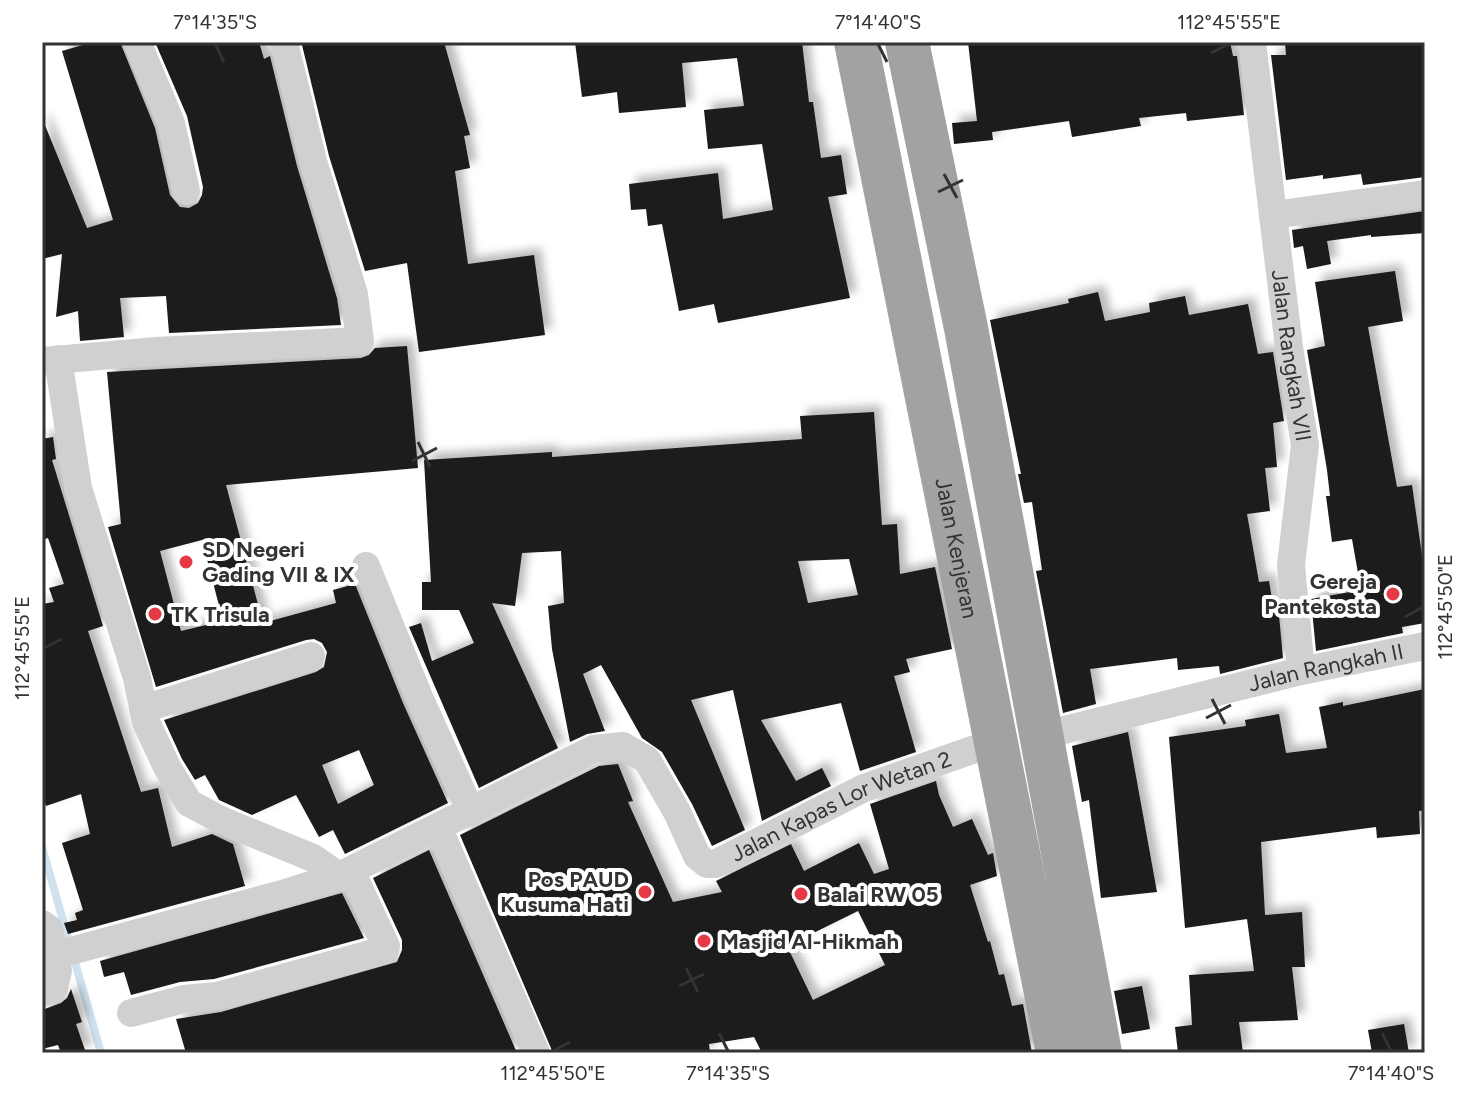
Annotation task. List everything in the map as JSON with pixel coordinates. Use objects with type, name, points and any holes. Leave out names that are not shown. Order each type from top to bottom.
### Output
[{"type":"highway","name":"Jalan Kenjeran","points":[[856,42],[1058,1053]]},
{"type":"highway","points":[[907,42],[966,328],[1100,1053]]},
{"type":"street","points":[[137,42],[171,123],[186,191]]},
{"type":"street","points":[[131,1013],[184,999],[217,996],[385,950],[386,946],[345,873],[223,821],[189,803],[167,767],[146,722],[115,604],[78,488],[50,360],[360,341],[354,294],[313,161],[284,42]]},
{"type":"street","name":"Jalan Rangkah VII","points":[[1252,42],[1305,445],[1291,565],[1301,671]]},
{"type":"street","points":[[1273,215],[1425,194]]},
{"type":"street","points":[[63,952],[282,894],[345,873],[471,812],[419,697],[366,566]]},
{"type":"street","name":"Jalan Rangkah II","points":[[1040,736],[1301,671],[1425,646]]},
{"type":"street","points":[[143,709],[311,656]]},
{"type":"street","name":"Jalan Kapas Lor Wetan 2","points":[[471,812],[594,749],[623,746],[647,760],[677,812],[697,856],[707,864],[715,864],[864,788],[995,742]]},
{"type":"street","points":[[438,827],[536,1053]]},
{"type":"street","points":[[42,924],[49,929],[63,952],[54,988],[42,993]]},
{"type":"building","points":[[93,42],[120,42],[155,128],[170,195],[180,207],[189,208],[198,203],[203,187],[187,116],[155,42],[259,42],[264,59],[270,56],[297,166],[337,298],[341,325],[169,333],[166,296],[120,298],[124,337],[80,341],[78,311],[56,317],[62,254],[42,259],[42,118],[87,228],[113,220],[62,51]]},
{"type":"building","points":[[312,42],[444,42],[470,135],[464,136],[470,168],[455,171],[468,264],[534,255],[545,335],[419,352],[407,263],[365,271],[329,156],[302,45]]},
{"type":"building","points":[[575,42],[802,42],[809,102],[813,102],[821,158],[841,155],[847,194],[828,197],[850,298],[718,323],[714,304],[679,311],[662,224],[648,226],[646,209],[631,210],[629,184],[718,173],[723,219],[773,210],[762,144],[708,149],[704,110],[744,106],[737,58],[682,63],[686,107],[619,113],[617,92],[582,97]]},
{"type":"building","points":[[968,42],[1230,42],[1233,56],[1237,56],[1244,115],[1187,121],[1186,113],[1139,118],[1141,126],[1072,137],[1069,121],[992,132],[993,140],[954,144],[952,123],[977,121]]},
{"type":"building","points":[[1285,42],[1425,42],[1425,177],[1363,185],[1361,174],[1286,180],[1271,55],[1286,55]]},
{"type":"building","points":[[1425,211],[1425,233],[1371,235],[1327,241],[1331,264],[1307,269],[1303,246],[1294,248],[1292,230]]},
{"type":"building","points":[[1395,271],[1403,321],[1368,327],[1397,487],[1412,485],[1422,555],[1425,554],[1425,623],[1402,627],[1403,633],[1316,651],[1311,599],[1361,590],[1352,539],[1332,542],[1326,496],[1330,496],[1327,470],[1307,350],[1325,346],[1315,282]]},
{"type":"building","points":[[1098,292],[1105,321],[1150,312],[1149,303],[1185,296],[1189,315],[1248,304],[1258,354],[1273,352],[1284,421],[1273,423],[1277,467],[1265,468],[1270,511],[1247,514],[1259,582],[1269,581],[1273,605],[1278,605],[1283,658],[1220,674],[1219,666],[1178,670],[1177,658],[1090,669],[1096,704],[1063,713],[1036,571],[1042,570],[1032,502],[1024,503],[990,320],[1069,303],[1068,299]]},
{"type":"building","points":[[407,346],[418,468],[226,485],[263,623],[336,603],[333,590],[355,584],[448,803],[345,854],[333,830],[319,837],[296,795],[252,815],[219,800],[205,775],[195,780],[182,759],[164,720],[316,672],[324,667],[327,652],[322,643],[314,639],[306,640],[156,687],[108,527],[121,524],[107,372],[361,358],[375,348]],"holes":[[[202,540],[223,621],[181,631],[160,551]],[[359,750],[374,785],[338,804],[322,765]]]},
{"type":"building","points":[[874,412],[882,525],[897,524],[900,574],[935,567],[952,649],[906,659],[910,672],[894,676],[916,752],[860,771],[841,703],[761,720],[796,781],[822,768],[831,786],[762,821],[733,690],[691,700],[745,830],[712,846],[662,752],[642,738],[601,665],[583,674],[605,731],[587,734],[570,742],[552,649],[548,606],[564,603],[561,551],[522,553],[515,606],[492,603],[558,748],[479,788],[409,627],[421,623],[432,661],[474,643],[459,610],[422,610],[422,582],[431,582],[424,460],[552,452],[552,457],[802,439],[800,416]],"holes":[[[849,559],[858,595],[808,603],[798,561]]]},
{"type":"building","points":[[53,437],[56,459],[52,460],[103,626],[88,631],[141,792],[158,788],[172,847],[212,834],[233,844],[245,886],[68,934],[64,923],[77,920],[75,913],[83,910],[62,843],[90,834],[81,794],[46,806],[42,795],[42,604],[54,602],[49,588],[64,584],[48,538],[42,540],[42,439]]},
{"type":"building","points":[[1425,689],[1425,810],[1419,811],[1420,834],[1377,838],[1376,827],[1261,842],[1265,915],[1302,912],[1305,967],[1292,967],[1298,1020],[1239,1022],[1243,1053],[1178,1053],[1175,1027],[1192,1025],[1189,975],[1254,971],[1247,919],[1185,928],[1169,737],[1246,726],[1245,720],[1279,714],[1286,753],[1327,748],[1319,707],[1343,702],[1343,706]]},
{"type":"building","points":[[1128,732],[1157,892],[1101,898],[1089,800],[1082,802],[1072,746]]},
{"type":"building","points":[[618,764],[633,801],[628,802],[673,902],[722,892],[716,881],[791,844],[804,871],[859,843],[874,874],[889,869],[870,804],[936,781],[953,827],[972,819],[988,855],[993,853],[997,876],[970,885],[999,975],[1004,974],[1012,1006],[1023,1004],[1032,1053],[762,1053],[754,1037],[709,1044],[710,1053],[553,1053],[460,835],[599,766]],"holes":[[[858,911],[885,965],[813,1000],[787,946]]]},
{"type":"building","points":[[429,850],[517,1053],[186,1053],[176,1019],[221,1012],[397,962],[402,940],[373,878]]},
{"type":"building","points":[[342,893],[364,938],[214,979],[180,982],[131,995],[124,972],[104,977],[100,961]]},
{"type":"building","points":[[1142,986],[1150,1029],[1122,1034],[1114,991]]},
{"type":"building","points":[[71,989],[82,1022],[76,1024],[86,1053],[61,1053],[58,1045],[42,1049],[42,1010],[61,1003]]},
{"type":"building","points":[[1404,1024],[1409,1053],[1372,1053],[1368,1030]]},
{"type":"waterway","points":[[42,847],[101,1053]]},
{"type":"place","name":"SD Negeri Gading VII & IX","points":[[186,562]]},
{"type":"place","name":"Gereja Pantekosta","points":[[1393,594]]},
{"type":"place","name":"TK Trisula","points":[[155,614]]},
{"type":"place","name":"Pos PAUD Kusuma Hati","points":[[645,892]]},
{"type":"place","name":"Balai RW 05","points":[[801,894]]},
{"type":"place","name":"Masjid Al-Hikmah","points":[[704,941]]}]
